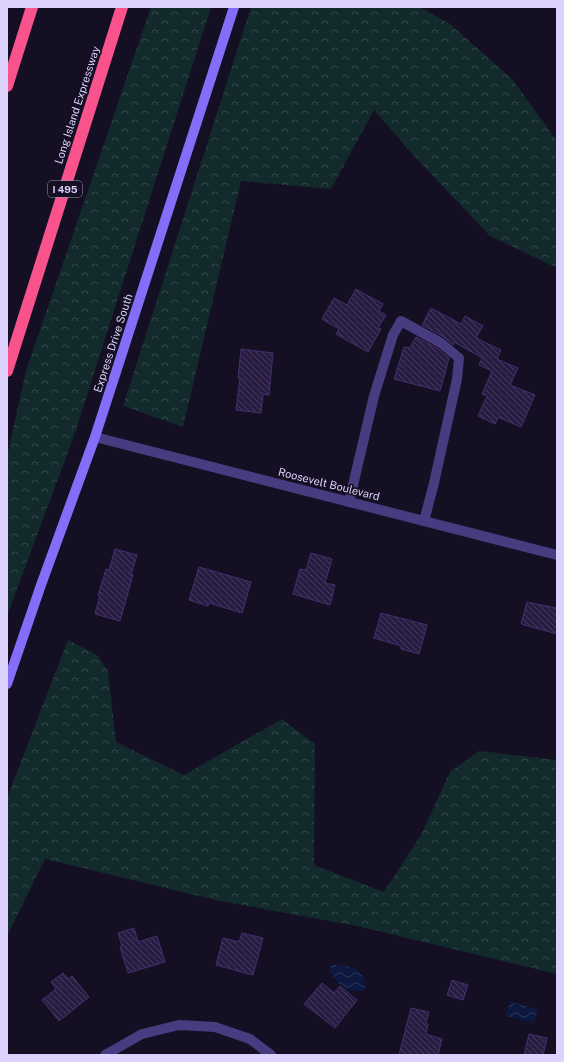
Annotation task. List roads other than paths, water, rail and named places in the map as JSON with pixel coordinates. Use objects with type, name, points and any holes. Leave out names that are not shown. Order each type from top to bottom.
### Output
[{"type":"highway","points":[[7,86],[32,7]]},
{"type":"highway","name":"Long Island Expressway","points":[[7,371],[122,7]]},
{"type":"main road","name":"Express Drive South","points":[[7,684],[95,437],[234,7]]},
{"type":"street","points":[[349,502],[374,396],[393,335],[401,321],[441,343],[459,358],[457,379],[424,521]]},
{"type":"street","name":"Roosevelt Boulevard","points":[[95,437],[557,555]]},
{"type":"street","points":[[105,1055],[142,1034],[179,1025],[215,1027],[250,1039],[271,1055]]},
{"type":"water","points":[[333,964],[351,967],[358,971],[365,982],[365,989],[354,991],[343,987],[334,978],[330,967]]},
{"type":"water","points":[[510,1002],[538,1009],[534,1023],[506,1016]]}]
